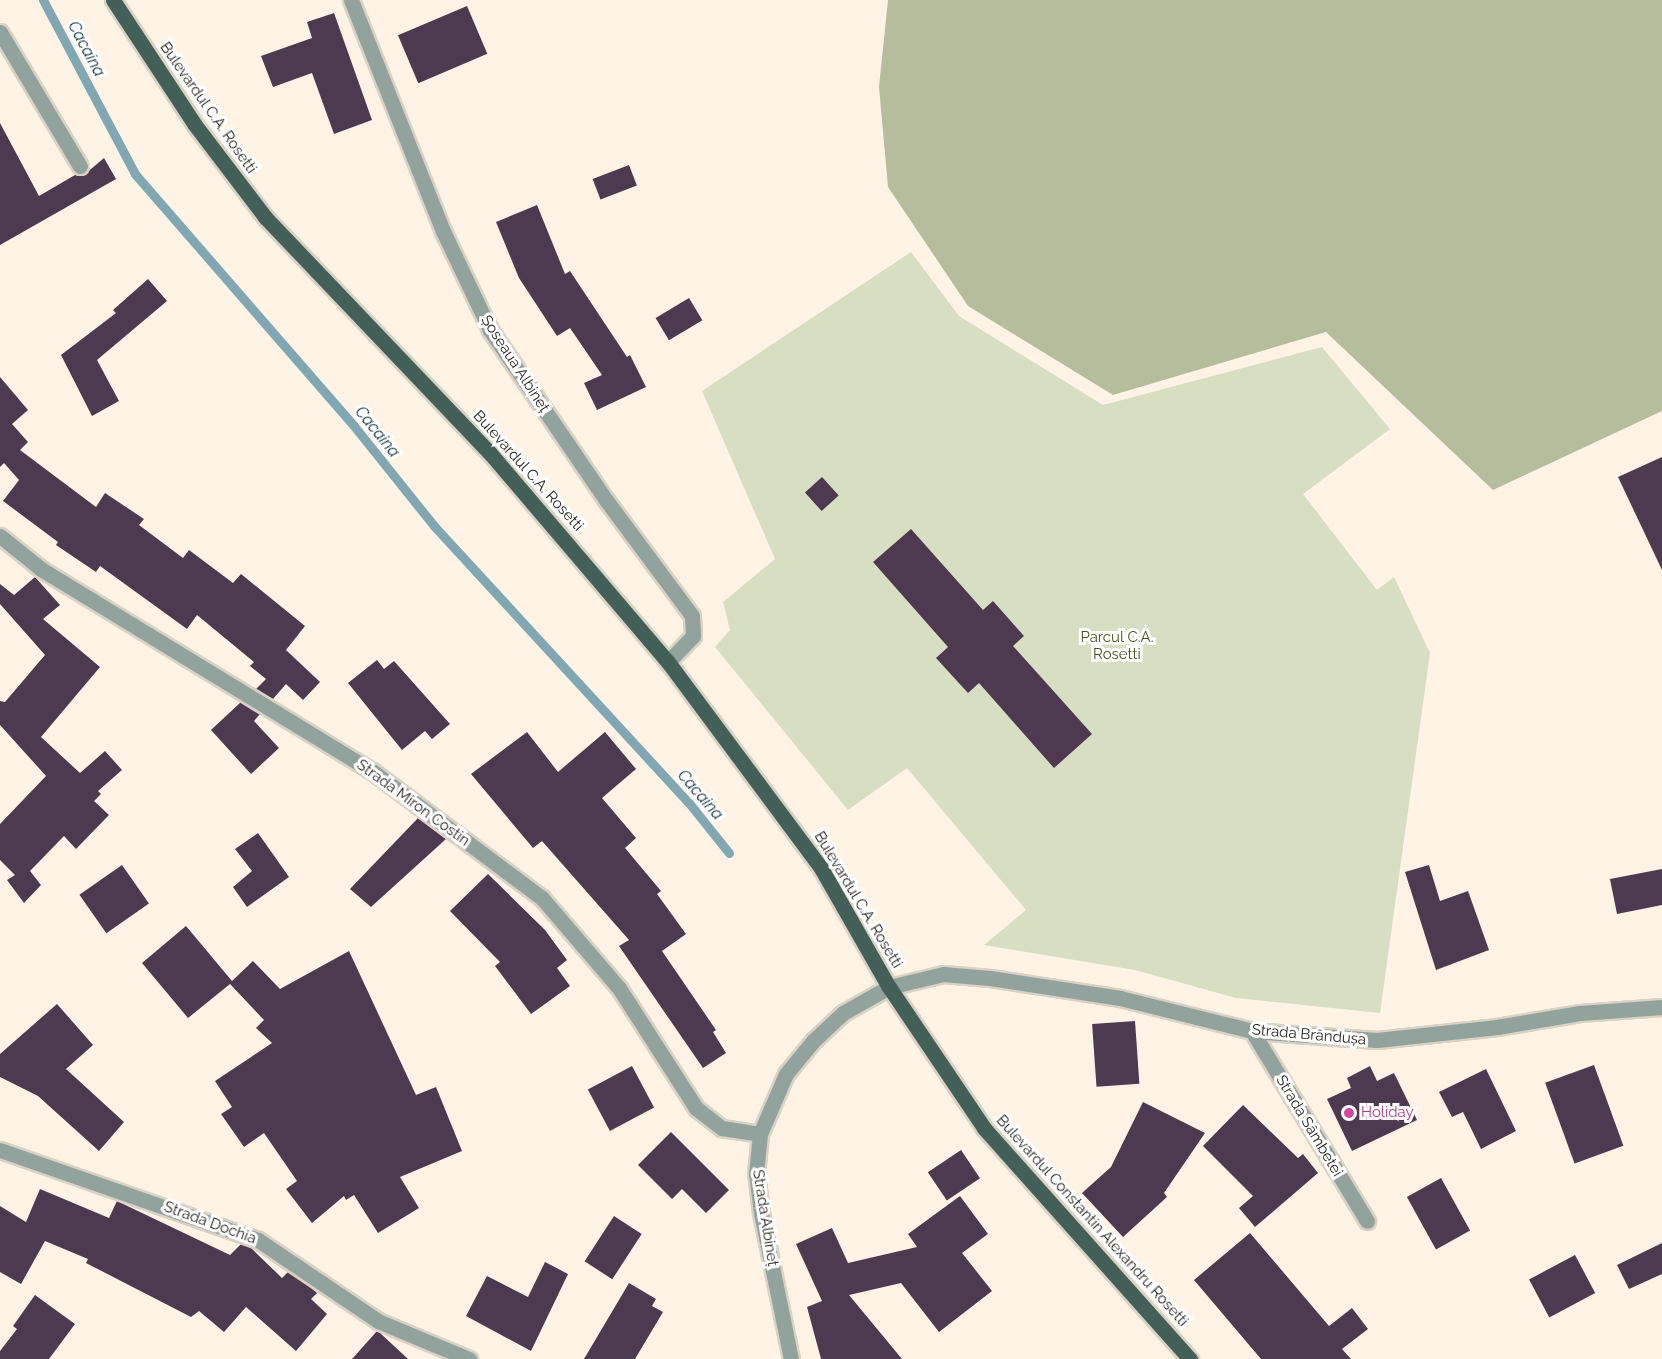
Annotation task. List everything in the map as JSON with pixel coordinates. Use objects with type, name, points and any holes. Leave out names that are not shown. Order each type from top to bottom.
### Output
[{"type":"main road","name":"Bulevardul C.A. Rosetti","points":[[113,0],[195,125],[265,217],[490,453],[668,662],[821,868],[889,987]]},
{"type":"main road","name":"Bulevardul Constantin Alexandru Rosetti","points":[[889,987],[984,1128],[1190,1359]]},
{"type":"street","name":"Șoseaua Albineț","points":[[351,0],[443,231],[490,330],[606,500],[692,616],[693,636],[668,662]]},
{"type":"street","points":[[0,32],[80,166]]},
{"type":"street","name":"Strada Miron Costin","points":[[0,536],[41,569],[372,771],[542,898],[619,988],[696,1108],[722,1128],[760,1134]]},
{"type":"street","name":"Strada Brândușa","points":[[889,987],[943,974],[990,978],[1119,998],[1252,1031],[1377,1040],[1497,1027],[1580,1012],[1662,1006]]},
{"type":"street","name":"Strada Albineț","points":[[791,1359],[756,1174],[760,1134],[786,1074],[813,1041],[843,1013],[889,987]]},
{"type":"street","name":"Strada Sâmbetei","points":[[1252,1031],[1367,1221]]},
{"type":"street","name":"Strada Dochia","points":[[0,1150],[258,1240],[378,1321],[469,1359]]},
{"type":"green space","points":[[888,0],[1662,0],[1662,411],[1493,490],[1326,332],[1113,395],[968,306],[888,187],[879,87]]},
{"type":"green space","name":"Parcul C.A. Rosetti","points":[[911,252],[959,316],[1103,405],[1322,347],[1390,429],[1303,494],[1377,590],[1394,577],[1430,653],[1380,1013],[1236,998],[1135,970],[984,945],[1026,910],[907,768],[848,810],[715,647],[730,630],[723,602],[775,559],[702,391]]},
{"type":"building","points":[[467,6],[487,54],[418,83],[398,35]]},
{"type":"building","points":[[334,13],[372,120],[334,134],[312,73],[273,87],[261,56],[312,38],[307,22]]},
{"type":"building","points":[[0,123],[39,196],[75,175],[84,175],[104,158],[116,179],[0,245]]},
{"type":"building","points":[[629,165],[637,186],[600,200],[593,179]]},
{"type":"building","points":[[537,205],[565,274],[570,271],[627,357],[630,355],[646,387],[597,410],[584,383],[602,375],[570,328],[557,336],[519,278],[496,222]]},
{"type":"building","points":[[148,279],[167,301],[97,360],[119,401],[92,416],[61,355],[116,313],[113,310]]},
{"type":"building","points":[[689,298],[702,320],[669,340],[656,318]]},
{"type":"building","points":[[0,377],[28,410],[12,424],[28,442],[20,450],[96,507],[105,493],[144,519],[139,525],[183,558],[189,550],[233,583],[241,574],[305,626],[286,650],[320,682],[303,700],[286,684],[273,699],[256,689],[266,679],[250,666],[254,662],[197,615],[187,629],[100,566],[96,572],[56,545],[58,542],[3,501],[19,480],[4,463],[0,467]]},
{"type":"building","points":[[1662,457],[1662,570],[1618,477]]},
{"type":"building","points":[[822,477],[839,496],[822,511],[805,492]]},
{"type":"building","points":[[911,529],[983,610],[993,601],[1024,636],[1013,646],[1092,734],[1054,768],[979,683],[968,693],[936,658],[948,647],[873,562]]},
{"type":"building","points":[[35,577],[60,605],[43,619],[100,667],[41,737],[80,773],[105,751],[122,770],[98,791],[101,794],[94,801],[109,815],[76,849],[64,836],[30,871],[41,885],[24,903],[7,880],[15,875],[0,860],[0,824],[46,776],[0,725],[0,701],[5,702],[45,655],[0,604],[0,584],[14,595]]},
{"type":"building","points":[[377,660],[384,669],[394,661],[450,724],[432,739],[425,731],[402,750],[348,683]]},
{"type":"building","points":[[241,702],[260,714],[254,721],[279,748],[251,774],[211,730]]},
{"type":"building","points":[[527,732],[558,772],[605,732],[636,769],[602,798],[636,838],[625,848],[661,891],[657,894],[686,934],[662,951],[716,1030],[713,1032],[726,1053],[703,1068],[619,946],[629,940],[542,841],[533,848],[471,774]]},
{"type":"building","points":[[418,818],[446,839],[371,907],[350,889]]},
{"type":"building","points":[[258,833],[289,877],[247,907],[233,887],[252,871],[235,849]]},
{"type":"building","points":[[122,865],[149,904],[106,933],[79,895]]},
{"type":"building","points":[[1429,865],[1440,901],[1468,891],[1489,950],[1436,970],[1405,872]]},
{"type":"building","points":[[1662,869],[1662,905],[1617,914],[1610,879]]},
{"type":"building","points":[[488,874],[545,930],[567,960],[557,968],[570,986],[531,1014],[495,966],[500,962],[450,911]]},
{"type":"building","points":[[186,926],[232,981],[253,961],[280,989],[349,951],[416,1095],[436,1087],[462,1151],[400,1177],[419,1208],[378,1233],[354,1195],[346,1200],[344,1196],[312,1223],[286,1189],[297,1181],[264,1133],[244,1147],[221,1114],[232,1107],[215,1081],[272,1043],[256,1028],[264,1020],[230,984],[188,1018],[142,963]]},
{"type":"building","points":[[57,1004],[93,1045],[66,1069],[124,1122],[99,1151],[38,1096],[0,1077],[0,1054]]},
{"type":"building","points":[[1135,1021],[1139,1084],[1096,1087],[1092,1024]]},
{"type":"building","points":[[1594,1065],[1623,1146],[1575,1164],[1545,1083]]},
{"type":"building","points":[[632,1066],[654,1107],[610,1131],[588,1089]]},
{"type":"building","points":[[1370,1066],[1377,1081],[1394,1073],[1417,1120],[1352,1151],[1327,1099],[1351,1088],[1347,1078]]},
{"type":"building","points":[[1486,1069],[1516,1131],[1481,1149],[1463,1112],[1452,1117],[1439,1092]]},
{"type":"building","points":[[1143,1102],[1205,1133],[1164,1193],[1167,1197],[1123,1237],[1082,1193],[1111,1167]]},
{"type":"building","points":[[1243,1105],[1298,1158],[1303,1154],[1318,1173],[1255,1227],[1239,1208],[1253,1196],[1203,1146]]},
{"type":"building","points":[[671,1132],[729,1190],[706,1213],[682,1189],[672,1199],[638,1165]]},
{"type":"building","points":[[961,1150],[980,1178],[947,1201],[928,1172]]},
{"type":"building","points":[[1441,1178],[1470,1230],[1436,1249],[1407,1197]]},
{"type":"building","points":[[40,1189],[109,1218],[117,1201],[230,1255],[241,1244],[250,1247],[282,1278],[288,1272],[308,1285],[317,1293],[311,1299],[327,1314],[296,1351],[246,1307],[224,1332],[199,1311],[191,1317],[86,1263],[88,1259],[45,1241],[21,1284],[0,1272],[0,1206],[26,1222]]},
{"type":"building","points":[[960,1196],[988,1234],[962,1253],[992,1291],[939,1332],[901,1283],[849,1295],[902,1359],[821,1359],[807,1307],[822,1301],[796,1244],[832,1228],[848,1263],[917,1247],[908,1234]]},
{"type":"building","points":[[614,1216],[642,1234],[612,1279],[585,1261]]},
{"type":"building","points":[[1250,1233],[1329,1326],[1352,1308],[1368,1329],[1342,1349],[1351,1359],[1261,1359],[1194,1280]]},
{"type":"building","points":[[1662,1243],[1662,1274],[1629,1289],[1617,1265]]},
{"type":"building","points":[[1575,1255],[1595,1293],[1549,1317],[1529,1279]]},
{"type":"building","points":[[545,1262],[568,1274],[531,1351],[466,1316],[487,1276],[528,1297]]},
{"type":"building","points":[[629,1283],[656,1299],[652,1306],[663,1312],[635,1359],[584,1359]]},
{"type":"building","points":[[35,1295],[75,1324],[49,1359],[0,1359],[0,1351],[17,1329],[13,1326]]},
{"type":"building","points":[[377,1331],[379,1332],[408,1359],[352,1359]]},
{"type":"waterway","name":"Cacaina","points":[[43,0],[135,174],[354,426],[435,527],[689,803],[729,853]]},
{"type":"place","name":"Holiday","points":[[1349,1113]]}]
